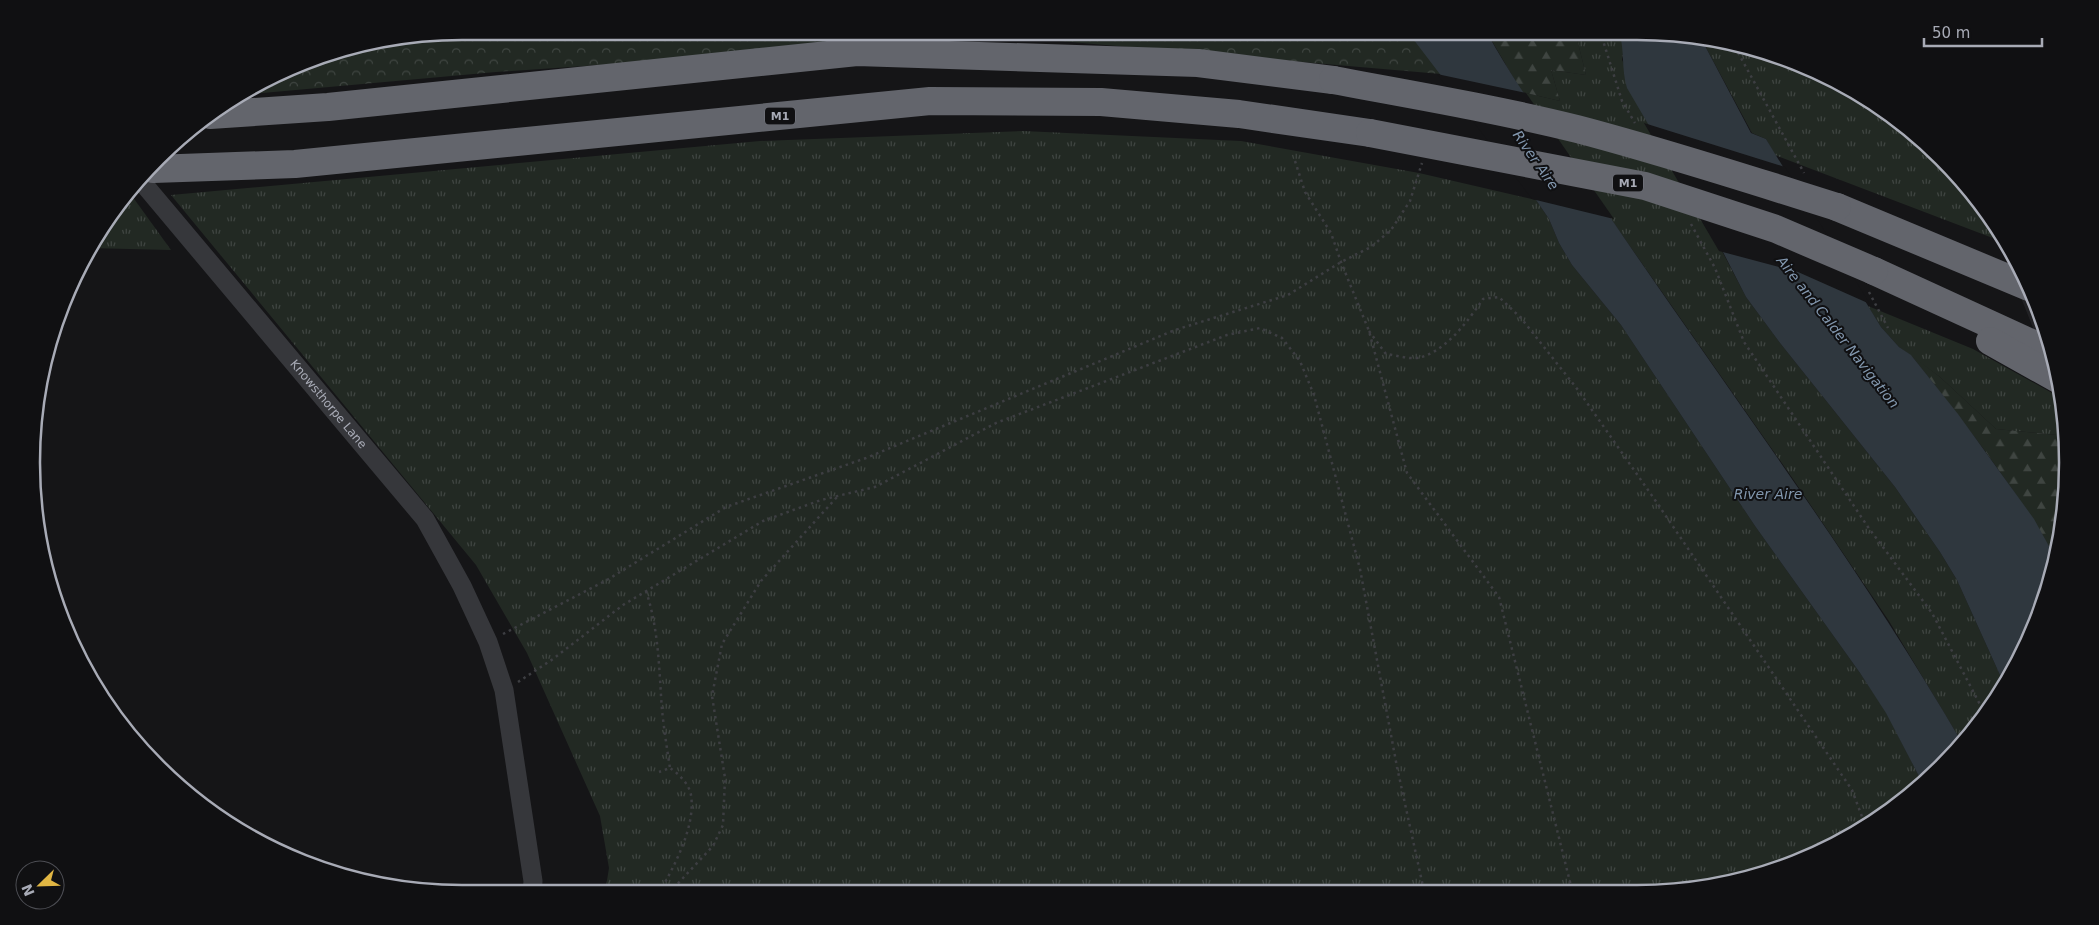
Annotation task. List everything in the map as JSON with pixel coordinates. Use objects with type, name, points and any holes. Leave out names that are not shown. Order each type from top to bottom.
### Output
[{"type":"highway","points":[[224,114],[328,107],[857,52],[1198,63],[1332,80],[1471,105],[1576,129],[1680,158],[1838,207],[2018,282]]},
{"type":"highway","name":"M1","points":[[159,169],[295,164],[930,101],[1101,102],[1239,114],[1370,133],[1645,186],[1776,229],[1874,271],[1913,288],[2047,361]]},
{"type":"street","name":"Knowsthorpe Lane","points":[[144,185],[425,519],[462,586],[488,642],[504,690],[533,885]]},
{"type":"path","points":[[1603,40],[1622,100],[1636,126]]},
{"type":"path","points":[[1295,161],[1305,192],[1331,232],[1369,331],[1408,473],[1499,597],[1571,885]]},
{"type":"path","points":[[488,642],[607,580],[726,507],[866,458],[1175,330],[1288,295],[1371,246],[1391,230],[1410,201],[1422,163]]},
{"type":"path","points":[[1687,218],[1715,268],[1744,342],[1868,527],[1932,613],[1981,707]]},
{"type":"path","points":[[1369,331],[1386,354],[1416,358],[1444,346],[1468,320],[1483,299],[1498,297],[1521,318],[1578,390],[1768,664],[1852,790],[1863,819]]},
{"type":"path","points":[[504,690],[553,659],[623,604],[763,521],[838,496],[875,487],[996,423],[1227,335],[1260,328],[1282,338],[1300,361],[1314,396],[1360,569],[1423,885]]},
{"type":"path","points":[[676,885],[713,846],[723,825],[724,778],[712,696],[722,644],[761,581],[838,496]]},
{"type":"path","points":[[645,591],[651,608],[659,653],[662,712],[670,768],[681,776],[691,794],[690,819],[684,840],[672,870],[664,885]]},
{"type":"path","points":[[658,772],[670,768]]},
{"type":"shaded area","points":[[2004,254],[2027,301],[2047,364]]},
{"type":"green space","points":[[969,40],[496,72],[258,93],[301,72],[353,54],[380,48],[435,41]]},
{"type":"green space","points":[[1048,40],[1416,40],[1441,74]]},
{"type":"green space","points":[[1491,40],[1577,40],[1586,75],[1551,70],[1560,101],[1522,92]]},
{"type":"green space","points":[[1577,40],[1622,40],[1624,46],[1622,60],[1746,297],[1780,343],[1895,487],[1957,580],[2001,676],[1972,720],[1958,736],[1889,621],[1793,479],[1522,92],[1560,101],[1551,70],[1586,75]]},
{"type":"green space","points":[[1705,46],[1746,54],[1798,72],[1848,97],[1871,111],[1894,127],[1935,164],[1972,205],[1994,239],[1775,155],[1766,139],[1752,133]]},
{"type":"green space","points":[[1023,131],[1241,141],[1419,173],[1536,200],[1549,219],[1559,243],[1572,265],[1621,325],[1755,526],[1886,712],[1919,776],[1894,798],[1871,814],[1848,828],[1798,853],[1746,871],[1719,877],[1664,884],[606,885],[609,868],[600,816],[527,653],[476,565],[171,195],[760,141]]},
{"type":"green space","points":[[133,198],[171,250],[99,248]]},
{"type":"green space","points":[[1868,306],[1973,349],[2053,394],[2058,435],[1996,429],[1940,377],[1899,347],[1881,327]]},
{"type":"green space","points":[[1911,355],[1940,377],[1996,429],[2058,435],[2058,490],[2050,549],[2022,504],[1968,428]]},
{"type":"water","name":"River Aire","points":[[1414,40],[1491,40],[1530,103],[1834,541],[1920,673],[1958,736],[1919,776],[1886,713],[1860,673],[1755,526],[1621,325],[1572,265],[1559,243],[1549,219]]},
{"type":"water","name":"Aire and Calder Navigation","points":[[1621,40],[1664,41],[1705,46],[1751,133],[1766,139],[1881,327],[1899,347],[1911,355],[1958,414],[2034,519],[2050,548],[2045,572],[2027,624],[2001,676],[1957,580],[1940,552],[1895,487],[1780,343],[1746,297],[1723,252],[1627,88]]},
{"type":"pier","points":[[1437,74],[1526,93],[1614,219],[1532,199]]},
{"type":"pier","points":[[1644,123],[1785,167],[1870,304],[1798,272],[1719,251]]}]
